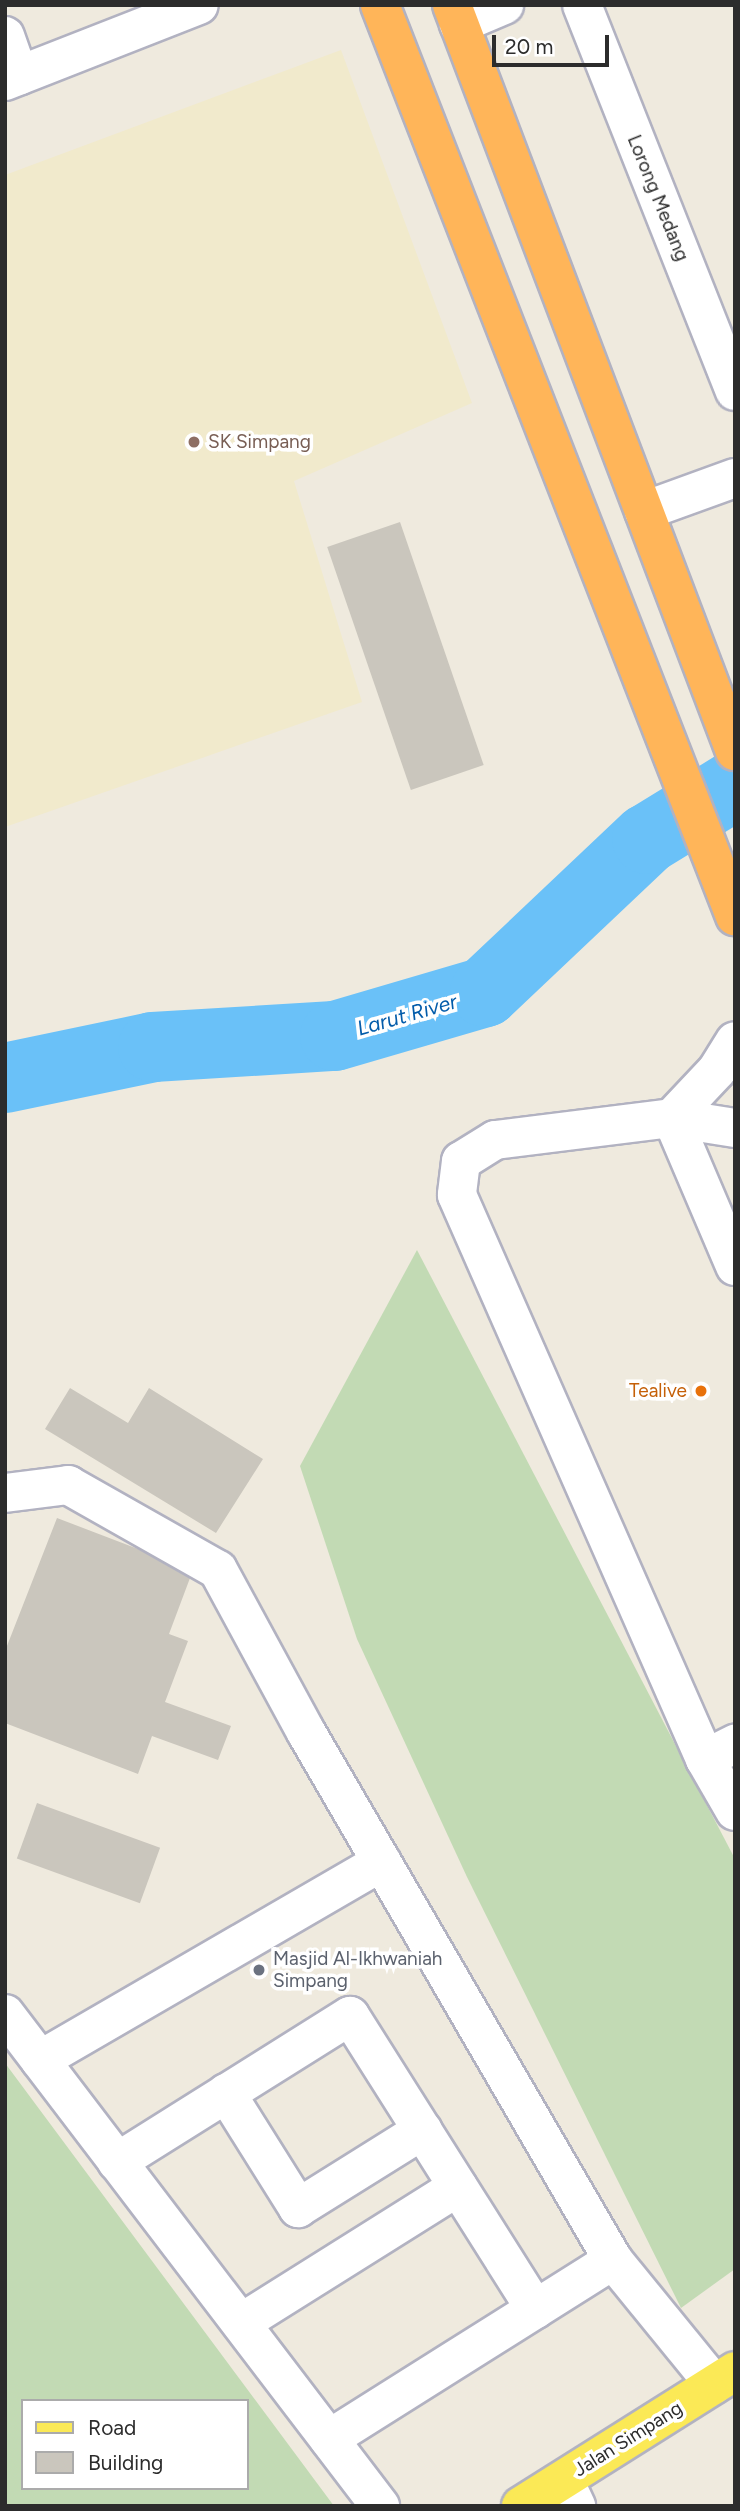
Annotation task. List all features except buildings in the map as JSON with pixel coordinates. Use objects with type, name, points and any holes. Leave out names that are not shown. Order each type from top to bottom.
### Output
[{"type":"highway","points":[[380,5],[734,914]]},
{"type":"highway","points":[[456,15],[735,751]]},
{"type":"main road","name":"Jalan Simpang","points":[[522,2506],[570,2493],[724,2377]]},
{"type":"street","points":[[5,36],[12,79],[200,5]]},
{"type":"street","points":[[456,15],[503,5]]},
{"type":"street","name":"Lorong Medang","points":[[582,5],[735,391]]},
{"type":"street","points":[[644,511],[735,478]]},
{"type":"street","points":[[672,1118],[718,1070],[735,1041]]},
{"type":"street","points":[[672,1118],[735,1266]]},
{"type":"street","points":[[735,1128],[672,1118],[495,1140],[461,1161],[457,1195],[720,1752],[735,1811]]},
{"type":"street","points":[[5,1493],[68,1485],[218,1570],[382,1862],[613,2260],[724,2377]]},
{"type":"street","points":[[40,2060],[382,1862]]},
{"type":"street","points":[[5,2014],[380,2506]]},
{"type":"street","points":[[117,2161],[350,2016],[536,2309]]},
{"type":"street","points":[[226,2093],[298,2208],[423,2130]]},
{"type":"street","points":[[241,2323],[458,2187]]},
{"type":"street","points":[[329,2439],[613,2260]]},
{"type":"shaded area","name":"SK Simpang","points":[[341,50],[472,403],[294,481],[362,702],[5,827],[5,175]]},
{"type":"green space","points":[[417,1250],[735,1859],[735,2269],[681,2308],[467,1877],[357,1639],[300,1466]]},
{"type":"green space","points":[[5,2063],[334,2506],[5,2506]]},
{"type":"waterway","name":"Larut River","points":[[5,1078],[153,1047],[335,1036],[485,992],[647,839],[735,785]]},
{"type":"place","name":"SK Simpang","points":[[194,442]]},
{"type":"place","name":"Tealive","points":[[701,1391]]},
{"type":"place","name":"Masjid Al-Ikhwaniah Simpang","points":[[259,1970]]}]
